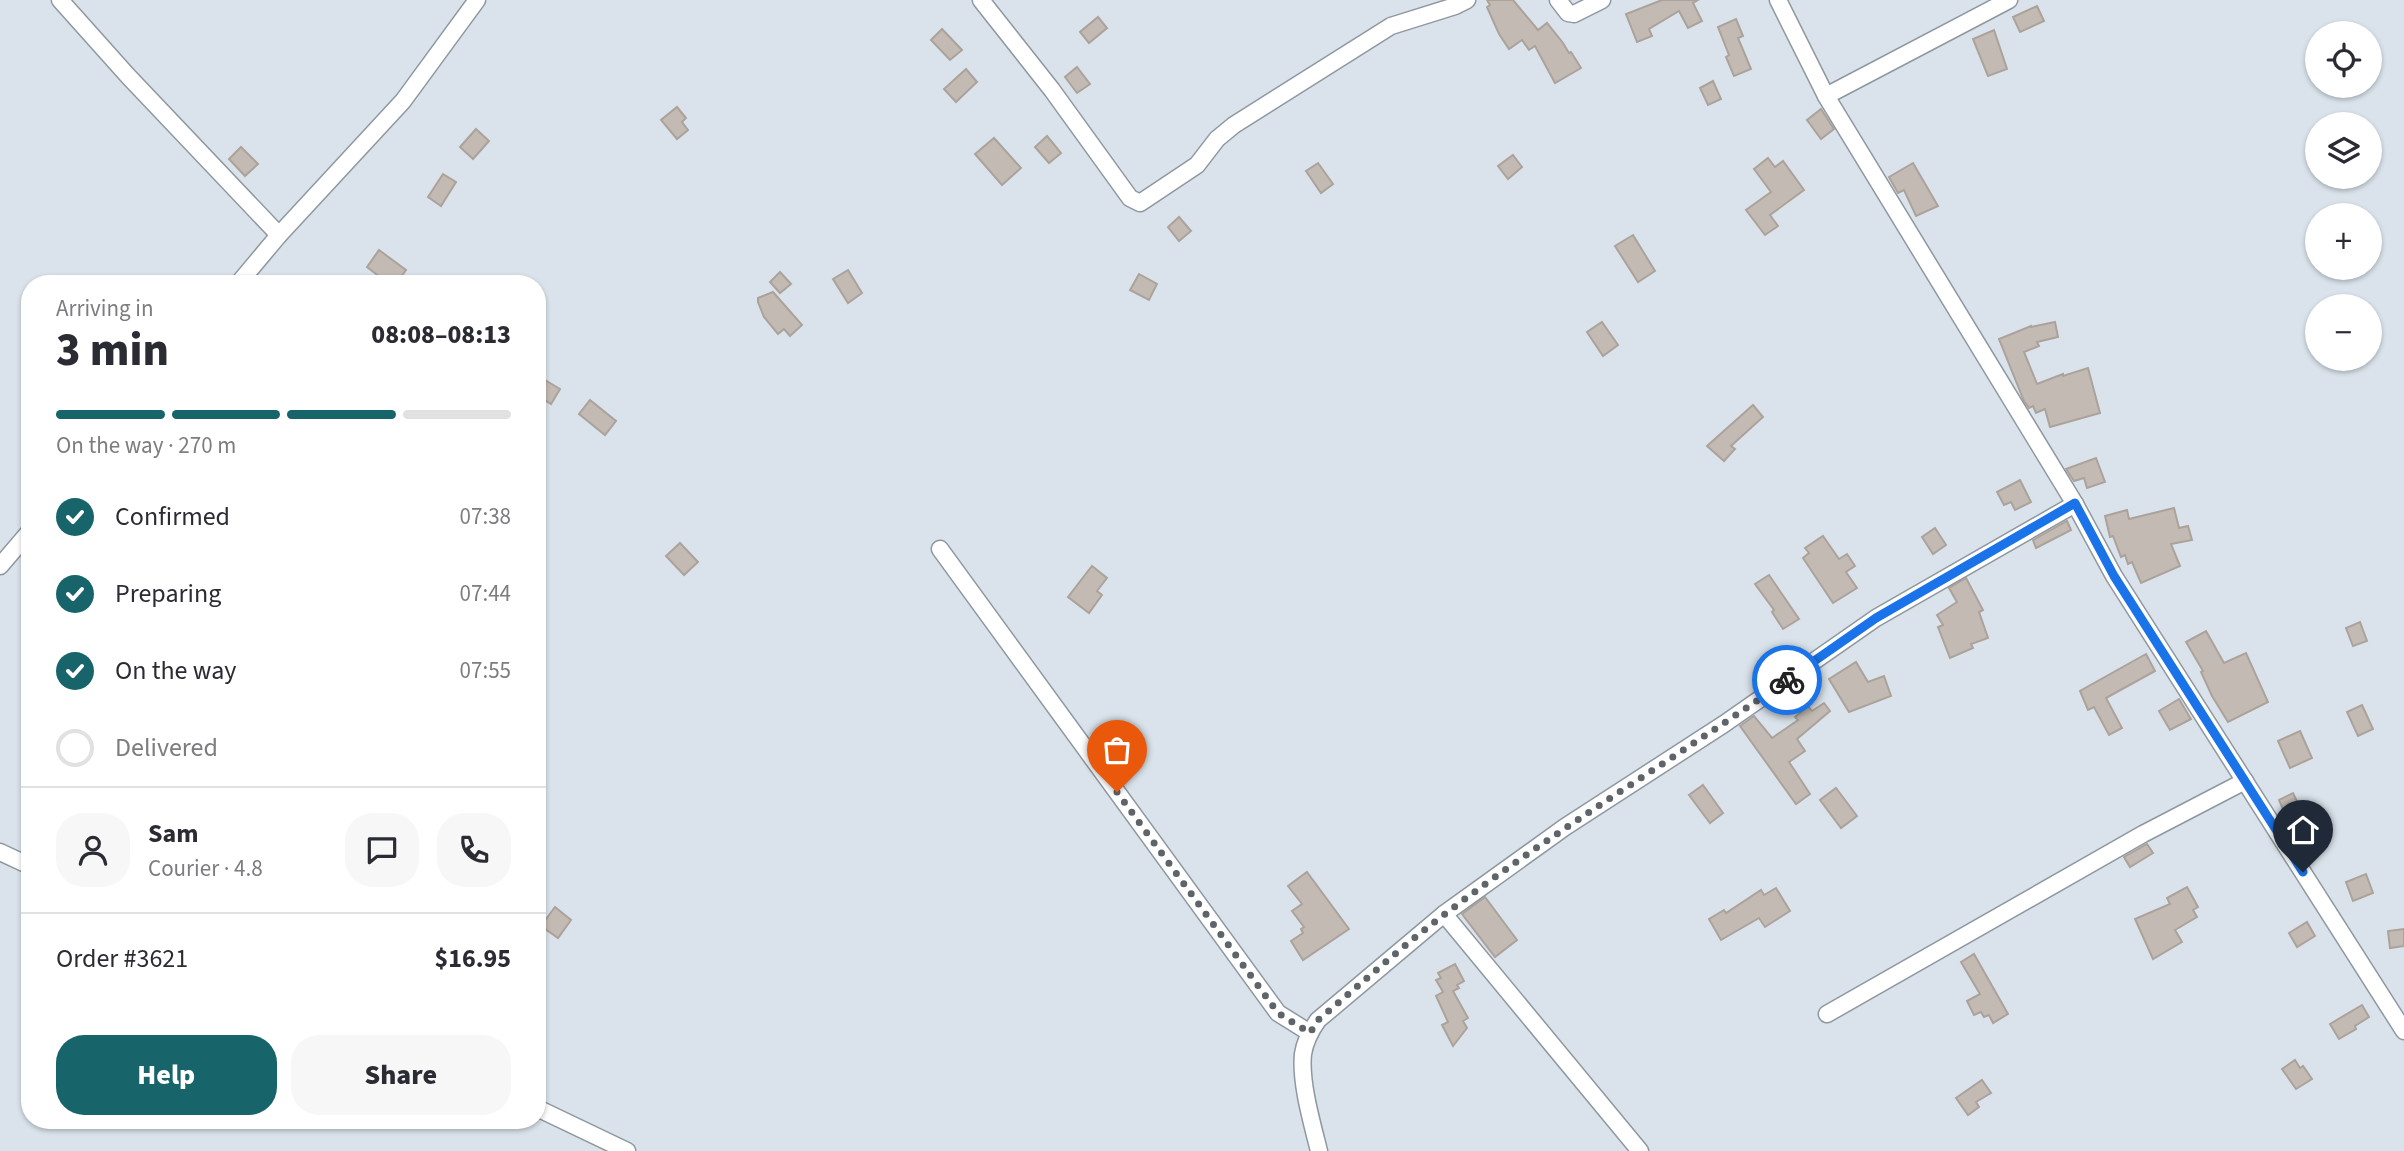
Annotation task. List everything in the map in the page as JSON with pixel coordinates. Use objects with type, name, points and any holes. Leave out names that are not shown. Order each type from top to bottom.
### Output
[{"type":"street","points":[[60,0],[278,235]]},
{"type":"street","points":[[245,275],[278,235],[402,102],[477,0]]},
{"type":"street","points":[[981,0],[1052,90],[1130,198],[1140,203],[1197,164],[1217,139],[1234,125],[1391,26],[1467,0]]},
{"type":"street","points":[[1558,0],[1568,13],[1574,14],[1602,0]]},
{"type":"street","points":[[1778,0],[1826,96],[2075,503],[2114,576],[2404,1031]]},
{"type":"street","points":[[1826,96],[2009,0]]},
{"type":"street","points":[[1319,1151],[1303,1069],[1303,1052],[1318,1020],[1444,914],[1565,827],[1724,724],[1876,618],[2075,503]]},
{"type":"street","points":[[0,566],[21,542]]},
{"type":"street","points":[[940,549],[1278,1013],[1310,1033]]},
{"type":"street","points":[[1828,1014],[2143,834],[2245,781]]},
{"type":"street","points":[[0,852],[21,862]]},
{"type":"street","points":[[1444,914],[1640,1151]]},
{"type":"street","points":[[546,1112],[627,1151]]},
{"type":"building","points":[[1487,0],[1513,0],[1538,30],[1547,23],[1581,68],[1555,83],[1535,46],[1529,50],[1522,40],[1509,49],[1499,34],[1487,7],[1490,5]]},
{"type":"building","points":[[1662,0],[1698,0],[1693,3],[1702,21],[1688,28],[1679,11],[1649,29],[1652,36],[1637,42],[1626,14]]},
{"type":"building","points":[[2037,6],[2044,21],[2020,32],[2013,17]]},
{"type":"building","points":[[1098,17],[1107,28],[1089,43],[1080,32]]},
{"type":"building","points":[[1736,19],[1743,36],[1738,38],[1751,69],[1734,76],[1718,27]]},
{"type":"building","points":[[942,29],[962,50],[950,60],[931,40]]},
{"type":"building","points":[[1994,30],[2007,69],[1988,76],[1973,39]]},
{"type":"building","points":[[1077,67],[1090,84],[1077,93],[1065,77]]},
{"type":"building","points":[[966,69],[977,82],[956,102],[944,89]]},
{"type":"building","points":[[1713,81],[1721,99],[1708,105],[1700,88]]},
{"type":"building","points":[[677,107],[686,118],[682,122],[688,130],[677,139],[661,120]]},
{"type":"building","points":[[1821,109],[1834,129],[1821,139],[1807,120]]},
{"type":"building","points":[[476,129],[489,141],[473,159],[460,147]]},
{"type":"building","points":[[1047,136],[1061,153],[1049,163],[1035,147]]},
{"type":"building","points":[[994,138],[1021,168],[1002,185],[975,154]]},
{"type":"building","points":[[241,147],[258,164],[245,176],[229,159]]},
{"type":"building","points":[[1513,155],[1522,167],[1508,179],[1498,166]]},
{"type":"building","points":[[1768,158],[1775,167],[1783,161],[1804,190],[1770,215],[1778,226],[1765,235],[1746,210],[1771,192],[1754,169]]},
{"type":"building","points":[[1318,163],[1333,184],[1321,193],[1306,171]]},
{"type":"building","points":[[1913,163],[1938,206],[1916,216],[1904,190],[1898,193],[1889,177]]},
{"type":"building","points":[[443,174],[456,182],[441,206],[428,197]]},
{"type":"building","points":[[1179,217],[1191,231],[1179,241],[1168,227]]},
{"type":"building","points":[[1633,235],[1655,271],[1638,282],[1615,246]]},
{"type":"building","points":[[379,250],[406,270],[402,275],[377,275],[367,267]]},
{"type":"building","points":[[848,270],[862,293],[848,303],[833,279]]},
{"type":"building","points":[[780,272],[791,284],[780,293],[770,282]]},
{"type":"building","points":[[1139,274],[1157,284],[1149,300],[1130,290]]},
{"type":"building","points":[[773,292],[802,325],[790,336],[784,329],[778,334],[764,317],[758,302],[758,298]]},
{"type":"building","points":[[1602,322],[1618,345],[1603,356],[1587,332]]},
{"type":"building","points":[[2055,322],[2058,337],[2037,342],[2039,346],[2024,352],[2037,384],[2088,368],[2100,413],[2050,427],[2045,409],[2036,413],[2033,406],[2029,408],[2024,401],[1999,339],[2031,326]]},
{"type":"building","points":[[546,381],[560,389],[551,404],[546,401]]},
{"type":"building","points":[[590,400],[616,421],[605,435],[579,414]]},
{"type":"building","points":[[1753,405],[1763,417],[1731,446],[1735,449],[1724,461],[1707,446]]},
{"type":"building","points":[[2096,458],[2105,482],[2087,488],[2084,478],[2074,481],[2066,469]]},
{"type":"building","points":[[2020,480],[2031,502],[2015,510],[2011,502],[2004,505],[1997,492]]},
{"type":"building","points":[[2174,508],[2179,528],[2188,526],[2192,540],[2171,544],[2180,566],[2141,583],[2132,562],[2128,564],[2125,555],[2121,557],[2113,536],[2110,537],[2105,516],[2127,510],[2129,519]]},
{"type":"building","points":[[2067,521],[2071,530],[2036,548],[2033,540]]},
{"type":"building","points":[[1935,528],[1946,545],[1933,554],[1922,537]]},
{"type":"building","points":[[1823,536],[1839,559],[1847,554],[1855,566],[1846,572],[1857,588],[1833,603],[1803,558],[1809,553],[1805,548]]},
{"type":"building","points":[[680,543],[698,562],[684,575],[666,556]]},
{"type":"building","points":[[1092,566],[1107,578],[1097,591],[1102,595],[1089,613],[1068,597]]},
{"type":"building","points":[[1769,575],[1799,619],[1783,629],[1772,612],[1774,610],[1755,584]]},
{"type":"building","points":[[1966,578],[1983,610],[1979,612],[1988,638],[1971,644],[1973,648],[1950,658],[1938,627],[1943,625],[1937,615],[1957,602],[1949,588]]},
{"type":"building","points":[[2360,622],[2367,641],[2353,646],[2346,628]]},
{"type":"building","points":[[2206,631],[2224,663],[2246,653],[2268,702],[2228,722],[2186,642]]},
{"type":"building","points":[[2146,654],[2155,671],[2106,698],[2122,728],[2109,735],[2094,707],[2088,710],[2080,691]]},
{"type":"building","points":[[1856,662],[1868,682],[1884,676],[1891,696],[1849,712],[1829,679]]},
{"type":"building","points":[[2179,699],[2191,719],[2170,730],[2159,711]]},
{"type":"building","points":[[1824,703],[1830,711],[1797,739],[1805,751],[1789,762],[1810,794],[1796,804],[1740,726],[1754,716],[1772,738],[1798,720],[1795,717],[1808,706],[1812,711]]},
{"type":"building","points":[[2362,705],[2373,729],[2358,736],[2347,712]]},
{"type":"building","points":[[2300,731],[2312,758],[2290,768],[2278,741]]},
{"type":"building","points":[[1703,785],[1723,813],[1710,823],[1689,795]]},
{"type":"building","points":[[1836,788],[1857,816],[1841,828],[1820,800]]},
{"type":"building","points":[[2293,793],[2303,814],[2288,821],[2279,800]]},
{"type":"building","points":[[2147,844],[2153,853],[2130,867],[2124,857]]},
{"type":"building","points":[[1307,872],[1349,929],[1303,960],[1291,941],[1303,933],[1301,929],[1304,927],[1292,911],[1302,904],[1288,886]]},
{"type":"building","points":[[2366,874],[2373,893],[2353,901],[2346,882]]},
{"type":"building","points":[[2187,887],[2198,907],[2193,910],[2197,917],[2175,930],[2182,942],[2153,959],[2135,919],[2170,904],[2167,898]]},
{"type":"building","points":[[1776,888],[1790,911],[1765,927],[1759,918],[1721,940],[1709,919],[1724,910],[1726,913],[1761,890],[1764,895]]},
{"type":"building","points":[[1485,897],[1517,940],[1495,957],[1462,914]]},
{"type":"building","points":[[555,907],[571,920],[558,938],[546,930],[546,919]]},
{"type":"building","points":[[2307,922],[2315,936],[2297,947],[2289,933]]},
{"type":"building","points":[[2404,929],[2404,946],[2390,948],[2388,931]]},
{"type":"building","points":[[1974,954],[2008,1014],[1993,1023],[1989,1015],[1984,1017],[1981,1012],[1974,1015],[1967,1001],[1980,994],[1961,962]]},
{"type":"building","points":[[1455,964],[1464,981],[1453,991],[1468,1018],[1463,1021],[1467,1028],[1453,1046],[1442,1025],[1448,1022],[1436,996],[1443,992],[1436,980],[1441,978],[1438,973]]},
{"type":"building","points":[[2362,1005],[2369,1017],[2339,1039],[2330,1024]]},
{"type":"building","points":[[2295,1060],[2312,1079],[2296,1089],[2282,1069]]},
{"type":"building","points":[[1982,1080],[1991,1093],[1976,1102],[1979,1107],[1968,1115],[1956,1098]]},
{"type":"way so far","points":[[1117,792],[1278,1013],[1310,1033],[1318,1020],[1444,914],[1565,827],[1787,680]]},
{"type":"route","points":[[1787,680],[1876,618],[2075,503],[2114,576],[2303,872]]}]
